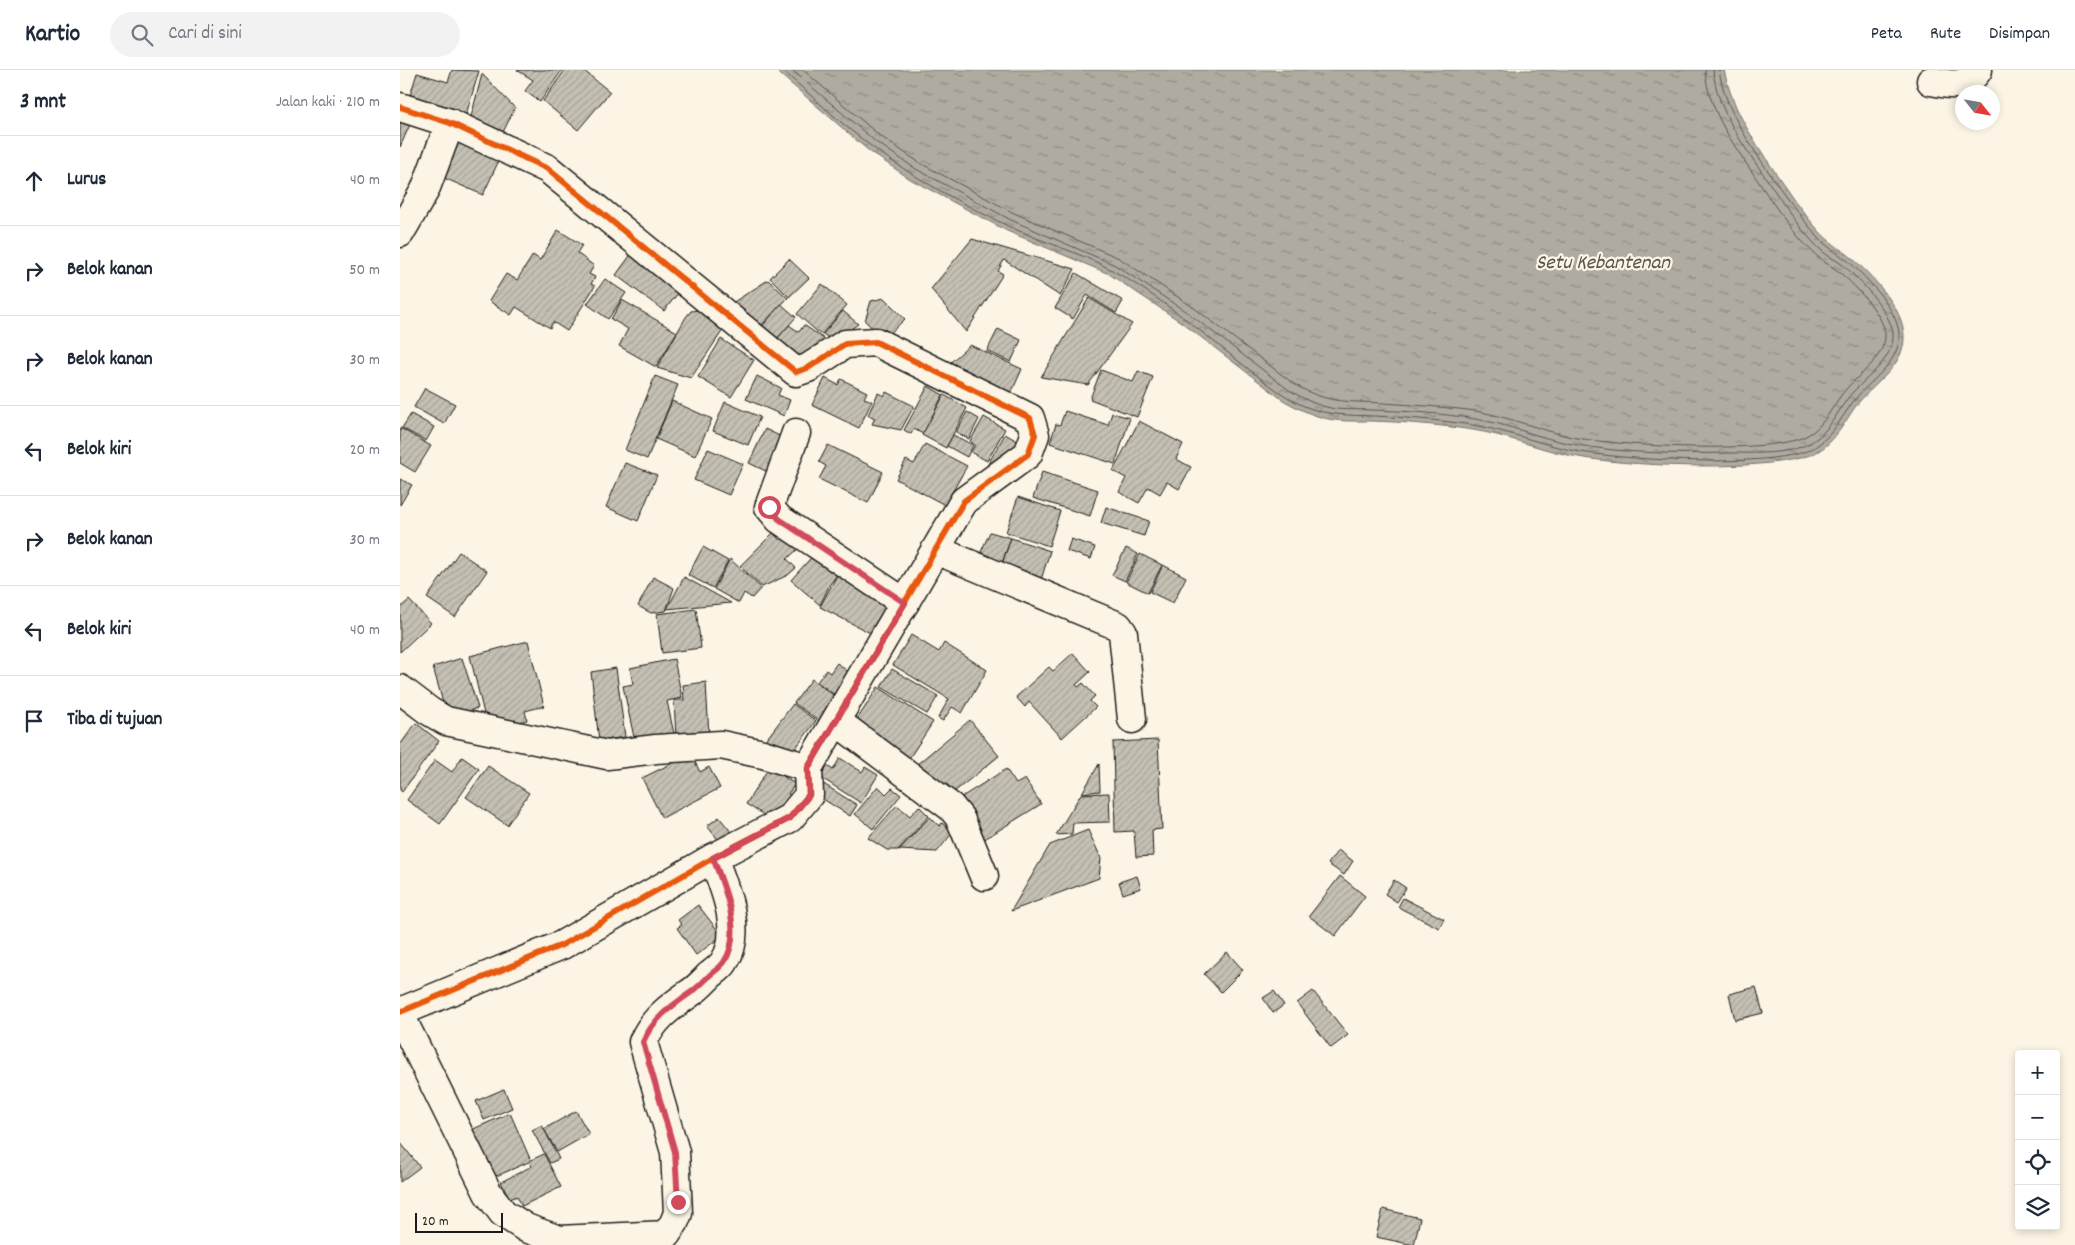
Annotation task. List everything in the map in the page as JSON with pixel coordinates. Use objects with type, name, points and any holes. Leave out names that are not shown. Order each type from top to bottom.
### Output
[{"type":"street","points":[[1931,81],[1959,84],[1972,78],[1978,70]]},
{"type":"street","points":[[400,107],[450,123],[548,169],[796,372],[808,368],[845,344],[876,342],[1030,418],[1036,435],[1028,454],[964,502],[808,768],[809,795],[790,818],[713,858],[562,945],[400,1013],[488,1193],[502,1213],[526,1228],[559,1240],[666,1235],[674,1223],[678,1213],[675,1152],[643,1042],[656,1020],[668,1008],[695,990],[724,961],[730,949],[732,926],[730,904],[713,858]]},
{"type":"street","points":[[400,233],[425,190],[450,123]]},
{"type":"street","points":[[796,433],[769,507],[779,519],[905,603]]},
{"type":"street","points":[[936,550],[1118,626],[1123,633],[1132,720]]},
{"type":"street","points":[[405,701],[446,721],[607,755],[656,749],[721,745],[762,754],[808,768]]},
{"type":"street","points":[[836,721],[951,807],[960,818],[984,876]]},
{"type":"water","name":"Setu Kebantenan","points":[[775,70],[1724,70],[1732,97],[1749,132],[1806,216],[1827,239],[1859,264],[1893,303],[1903,325],[1903,346],[1895,364],[1859,402],[1830,442],[1817,452],[1796,459],[1767,463],[1732,466],[1695,466],[1621,462],[1568,455],[1473,430],[1410,423],[1326,419],[1306,412],[1283,400],[1181,322],[1109,274],[1007,231],[910,179],[869,151]]},
{"type":"building","points":[[452,70],[479,71],[465,118],[408,102],[417,73],[448,82]]},
{"type":"building","points":[[517,70],[562,70],[540,102],[525,91],[533,80]]},
{"type":"building","points":[[565,70],[583,70],[610,92],[578,130],[543,101]]},
{"type":"building","points":[[482,74],[515,108],[503,132],[471,117]]},
{"type":"building","points":[[400,115],[412,120],[400,147]]},
{"type":"building","points":[[452,136],[500,158],[483,195],[435,174]]},
{"type":"building","points":[[558,230],[582,245],[577,253],[594,266],[589,274],[595,277],[591,284],[595,286],[567,331],[553,322],[550,328],[516,307],[511,315],[489,301],[506,274],[517,280],[533,255],[540,260]]},
{"type":"building","points":[[972,239],[1075,269],[1060,296],[1004,260],[998,271],[1003,274],[966,332],[931,289]]},
{"type":"building","points":[[632,253],[679,292],[664,311],[616,275]]},
{"type":"building","points":[[789,259],[809,278],[789,297],[770,278]]},
{"type":"building","points":[[1076,273],[1123,301],[1116,313],[1087,295],[1073,319],[1055,308]]},
{"type":"building","points":[[605,279],[626,293],[608,319],[587,304]]},
{"type":"building","points":[[768,280],[788,298],[759,328],[726,307]]},
{"type":"building","points":[[822,284],[847,305],[821,335],[797,314]]},
{"type":"building","points":[[884,298],[905,319],[884,339],[865,321],[871,301]]},
{"type":"building","points":[[1089,298],[1132,324],[1088,385],[1041,377]]},
{"type":"building","points":[[622,300],[677,332],[656,367],[619,346],[628,329],[611,319]]},
{"type":"building","points":[[781,304],[796,317],[771,346],[756,334]]},
{"type":"building","points":[[699,310],[723,330],[691,378],[657,368],[686,317],[691,311]]},
{"type":"building","points":[[843,311],[858,324],[833,341],[823,334]]},
{"type":"building","points":[[789,325],[799,332],[804,325],[827,341],[821,349],[816,345],[802,366],[772,345]]},
{"type":"building","points":[[998,329],[1021,340],[1011,362],[987,351]]},
{"type":"building","points":[[721,339],[754,360],[731,397],[698,377]]},
{"type":"building","points":[[970,345],[1022,369],[1009,398],[944,368]]},
{"type":"building","points":[[1101,370],[1133,382],[1138,371],[1153,377],[1137,417],[1090,399]]},
{"type":"building","points":[[655,376],[678,385],[647,459],[625,450]]},
{"type":"building","points":[[757,376],[781,388],[778,395],[790,400],[784,416],[746,399]]},
{"type":"building","points":[[825,378],[838,385],[841,379],[867,392],[864,398],[872,401],[859,428],[812,405]]},
{"type":"building","points":[[928,386],[943,395],[923,434],[914,429],[911,434],[904,430]]},
{"type":"building","points":[[425,388],[455,404],[444,424],[414,407]]},
{"type":"building","points":[[886,392],[914,406],[901,430],[872,424],[875,418],[868,415],[878,393],[884,396]]},
{"type":"building","points":[[944,395],[967,408],[946,448],[922,435]]},
{"type":"building","points":[[672,401],[712,419],[695,456],[656,439]]},
{"type":"building","points":[[725,402],[760,417],[748,445],[713,431]]},
{"type":"building","points":[[1065,411],[1108,425],[1112,413],[1130,418],[1115,464],[1050,443],[1056,424],[1060,425]]},
{"type":"building","points":[[967,412],[979,419],[969,439],[956,432]]},
{"type":"building","points":[[411,414],[434,427],[426,441],[402,428]]},
{"type":"building","points":[[984,417],[1005,429],[987,461],[971,452],[975,445],[970,441]]},
{"type":"building","points":[[1139,421],[1183,444],[1176,459],[1191,467],[1179,489],[1167,482],[1160,494],[1148,487],[1139,503],[1119,492],[1126,478],[1113,471]]},
{"type":"building","points":[[400,428],[431,446],[415,472],[400,463]]},
{"type":"building","points":[[765,429],[790,441],[774,475],[749,463]]},
{"type":"building","points":[[1005,434],[1019,442],[1004,467],[984,471]]},
{"type":"building","points":[[953,435],[973,445],[967,457],[947,446]]},
{"type":"building","points":[[925,444],[967,466],[945,505],[896,479],[906,460],[914,464]]},
{"type":"building","points":[[828,445],[883,472],[868,503],[819,479],[826,466],[819,462]]},
{"type":"building","points":[[708,449],[743,464],[729,495],[694,480]]},
{"type":"building","points":[[625,463],[657,475],[638,521],[606,507]]},
{"type":"building","points":[[1042,472],[1098,490],[1090,516],[1033,498]]},
{"type":"building","points":[[400,479],[412,485],[400,505]]},
{"type":"building","points":[[1018,497],[1060,511],[1049,546],[1006,532]]},
{"type":"building","points":[[1106,507],[1149,521],[1144,536],[1101,523]]},
{"type":"building","points":[[990,532],[1011,538],[999,571],[976,563]]},
{"type":"building","points":[[773,533],[780,540],[786,534],[799,548],[787,559],[796,568],[788,575],[762,587],[740,566]]},
{"type":"building","points":[[1011,538],[1050,551],[1040,583],[1000,570]]},
{"type":"building","points":[[1071,539],[1095,547],[1091,559],[1067,551]]},
{"type":"building","points":[[703,547],[728,561],[713,588],[688,575]]},
{"type":"building","points":[[1126,548],[1138,554],[1125,581],[1112,575]]},
{"type":"building","points":[[817,551],[839,572],[830,584],[820,605],[791,580]]},
{"type":"building","points":[[459,552],[487,571],[455,617],[427,598]]},
{"type":"building","points":[[1140,554],[1162,565],[1148,593],[1126,582]]},
{"type":"building","points":[[730,559],[761,588],[752,598],[744,593],[739,603],[714,589]]},
{"type":"building","points":[[1163,565],[1186,577],[1173,603],[1150,592]]},
{"type":"building","points":[[837,575],[896,606],[880,638],[820,607]]},
{"type":"building","points":[[653,577],[674,588],[666,611],[651,613],[638,606]]},
{"type":"building","points":[[684,577],[731,603],[667,609]]},
{"type":"building","points":[[409,600],[431,623],[400,652],[400,608]]},
{"type":"building","points":[[696,609],[701,648],[662,653],[657,614]]},
{"type":"building","points":[[911,635],[939,652],[944,643],[987,670],[962,713],[952,707],[943,721],[938,718],[949,699],[893,665]]},
{"type":"building","points":[[528,641],[544,706],[525,711],[527,720],[504,726],[502,718],[486,722],[470,656]]},
{"type":"building","points":[[1073,653],[1090,672],[1076,685],[1078,687],[1083,683],[1095,696],[1090,701],[1096,707],[1062,738],[1029,702],[1025,707],[1016,697],[1049,667],[1053,671]]},
{"type":"building","points":[[462,658],[478,708],[447,717],[433,667]]},
{"type":"building","points":[[674,659],[682,698],[667,701],[674,734],[635,742],[623,686],[633,684],[630,668]]},
{"type":"building","points":[[837,663],[851,674],[842,700],[817,682],[826,670],[830,673]]},
{"type":"building","points":[[616,668],[625,737],[599,741],[591,672]]},
{"type":"building","points":[[892,669],[938,696],[927,714],[881,687]]},
{"type":"building","points":[[812,679],[841,701],[823,724],[794,703]]},
{"type":"building","points":[[706,682],[709,737],[676,738],[674,700],[684,700],[683,685]]},
{"type":"building","points":[[878,687],[933,722],[906,763],[851,729]]},
{"type":"building","points":[[793,704],[816,721],[789,757],[765,741]]},
{"type":"building","points":[[970,720],[999,756],[954,792],[946,783],[937,791],[916,765]]},
{"type":"building","points":[[416,723],[439,741],[402,792],[400,790],[400,745]]},
{"type":"building","points":[[1158,740],[1162,829],[1152,830],[1153,856],[1136,857],[1134,831],[1115,832],[1113,742]]},
{"type":"building","points":[[691,754],[700,772],[709,767],[720,788],[662,818],[642,778]]},
{"type":"building","points":[[462,757],[479,769],[440,824],[407,800],[435,760],[452,772]]},
{"type":"building","points":[[840,758],[862,772],[865,767],[878,775],[861,803],[820,777],[827,766],[833,770]]},
{"type":"building","points":[[773,761],[788,771],[784,777],[795,784],[788,794],[796,799],[772,820],[746,804]]},
{"type":"building","points":[[1099,764],[1100,791],[1082,793]]},
{"type":"building","points":[[488,766],[529,793],[507,825],[466,797]]},
{"type":"building","points":[[1006,769],[1016,784],[1025,779],[1041,804],[983,840],[957,800]]},
{"type":"building","points":[[822,783],[857,805],[850,816],[815,794]]},
{"type":"building","points":[[878,786],[886,794],[892,788],[901,795],[873,829],[855,814]]},
{"type":"building","points":[[1109,793],[1110,822],[1073,823],[1072,834],[1056,835],[1081,794]]},
{"type":"building","points":[[897,805],[910,816],[919,806],[929,816],[898,850],[887,850],[868,838]]},
{"type":"building","points":[[719,817],[733,834],[721,843],[707,826]]},
{"type":"building","points":[[930,817],[939,826],[942,823],[953,832],[937,852],[899,850]]},
{"type":"building","points":[[1088,830],[1101,858],[1099,878],[1011,911],[1050,845]]},
{"type":"building","points":[[1338,850],[1353,861],[1344,875],[1328,864]]},
{"type":"building","points":[[1137,876],[1141,888],[1123,894],[1119,882]]},
{"type":"building","points":[[1340,876],[1365,896],[1335,936],[1309,916]]},
{"type":"building","points":[[1394,880],[1406,888],[1397,902],[1385,894]]},
{"type":"building","points":[[1403,898],[1444,919],[1439,928],[1398,907]]},
{"type":"building","points":[[698,905],[722,936],[696,955],[677,928],[682,925],[678,920]]},
{"type":"building","points":[[1227,952],[1243,970],[1221,992],[1204,974]]},
{"type":"building","points":[[1756,987],[1763,1013],[1735,1020],[1729,994]]},
{"type":"building","points":[[1274,991],[1284,1005],[1273,1013],[1263,998]]},
{"type":"building","points":[[1313,991],[1348,1035],[1331,1048],[1297,1003]]},
{"type":"building","points":[[504,1089],[512,1108],[484,1120],[476,1101]]},
{"type":"building","points":[[576,1111],[589,1134],[557,1152],[544,1129]]},
{"type":"building","points":[[510,1113],[531,1161],[492,1178],[471,1130]]},
{"type":"building","points":[[542,1125],[559,1159],[550,1163],[532,1130]]},
{"type":"building","points":[[400,1142],[420,1167],[400,1182]]},
{"type":"building","points":[[544,1154],[561,1187],[522,1206],[517,1196],[510,1199],[501,1182],[532,1166],[529,1161]]},
{"type":"building","points":[[1383,1209],[1420,1218],[1414,1245],[1376,1237]]},
{"type":"cycle path","points":[[400,107],[450,123],[548,169],[796,372],[808,368],[845,344],[876,342],[1030,418],[1035,435],[1028,454],[964,501],[808,768],[809,795],[790,818],[713,858],[562,945],[400,1012]]},
{"type":"route","points":[[678,1202],[675,1152],[643,1042],[656,1020],[668,1008],[695,990],[724,961],[730,949],[732,926],[730,904],[713,858],[790,818],[801,806],[809,795],[808,768],[905,603],[779,519],[769,507]]}]
